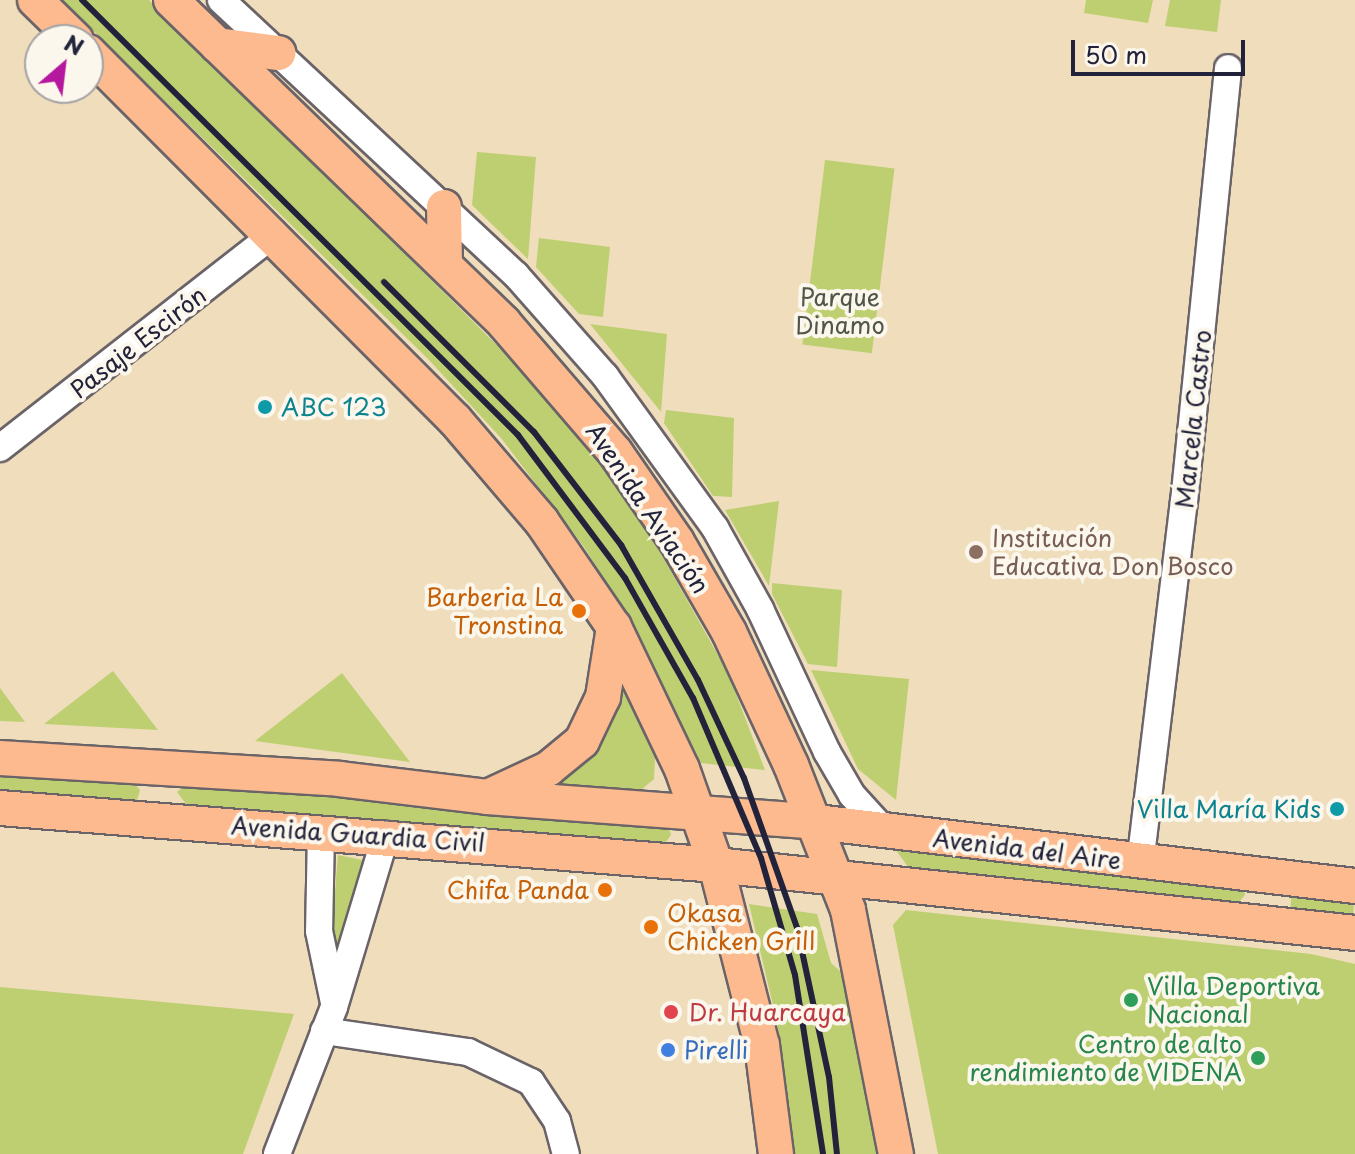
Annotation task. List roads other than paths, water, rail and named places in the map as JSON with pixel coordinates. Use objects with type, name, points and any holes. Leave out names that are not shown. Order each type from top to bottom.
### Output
[{"type":"main road","points":[[35,0],[60,24]]},
{"type":"main road","name":"Avenida Aviación","points":[[171,0],[445,264],[562,386],[615,452],[677,542],[729,632],[816,822],[836,878],[876,1035],[896,1154]]},
{"type":"main road","points":[[217,45],[278,53]]},
{"type":"main road","points":[[104,68],[274,234],[455,420],[542,522],[614,627],[699,812],[716,865],[762,1045],[776,1154]]},
{"type":"main road","points":[[444,207],[445,264]]},
{"type":"main road","points":[[487,797],[548,769],[582,741],[603,697],[614,627]]},
{"type":"main road","name":"Avenida Guardia Civil","points":[[0,758],[339,779],[487,797],[699,812]]},
{"type":"main road","points":[[159,819],[162,768]]},
{"type":"main road","name":"Avenida Guardia Civil","points":[[0,808],[386,835],[716,865]]},
{"type":"main road","name":"Avenida del Aire","points":[[699,812],[816,822],[1140,864],[1355,886]]},
{"type":"main road","name":"Avenida del Aire","points":[[716,865],[1262,920],[1355,933]]},
{"type":"main road","points":[[1262,920],[1265,877]]},
{"type":"street","name":"Avenida Aviación","points":[[221,0],[516,275],[652,436],[736,564],[827,752],[852,795],[884,830]]},
{"type":"street","name":"Marcela Castro","points":[[1140,864],[1184,502],[1228,68]]},
{"type":"street","name":"Pasaje Escirón","points":[[0,448],[274,234]]},
{"type":"street","points":[[321,830],[319,931],[329,1019]]},
{"type":"street","points":[[277,1154],[329,1019],[386,835]]},
{"type":"street","points":[[329,1019],[468,1052],[531,1082],[557,1121],[566,1154]]},
{"type":"railway","points":[[82,0],[518,435],[625,578],[693,698],[761,858],[795,975],[823,1154]]},
{"type":"railway","points":[[384,282],[534,432],[621,545],[698,680],[744,778],[797,928],[829,1077],[837,1154]]},
{"type":"place","name":"ABC 123","points":[[265,407]]},
{"type":"place","name":"Institución Educativa Don Bosco","points":[[976,552]]},
{"type":"place","name":"Barberia La Tronstina","points":[[579,611]]},
{"type":"place","name":"Villa María Kids","points":[[1337,809]]},
{"type":"place","name":"Chifa Panda","points":[[605,890]]},
{"type":"place","name":"Okasa Chicken Grill","points":[[651,927]]},
{"type":"place","name":"Villa Deportiva Nacional","points":[[1131,1000]]},
{"type":"place","name":"Dr. Huarcaya","points":[[671,1012]]},
{"type":"place","name":"Pirelli","points":[[668,1050]]},
{"type":"place","name":"Centro de alto rendimiento de VIDENA","points":[[1258,1058]]},
{"type":"park label","name":"Parque Dinamo","points":[[840,311]]}]
